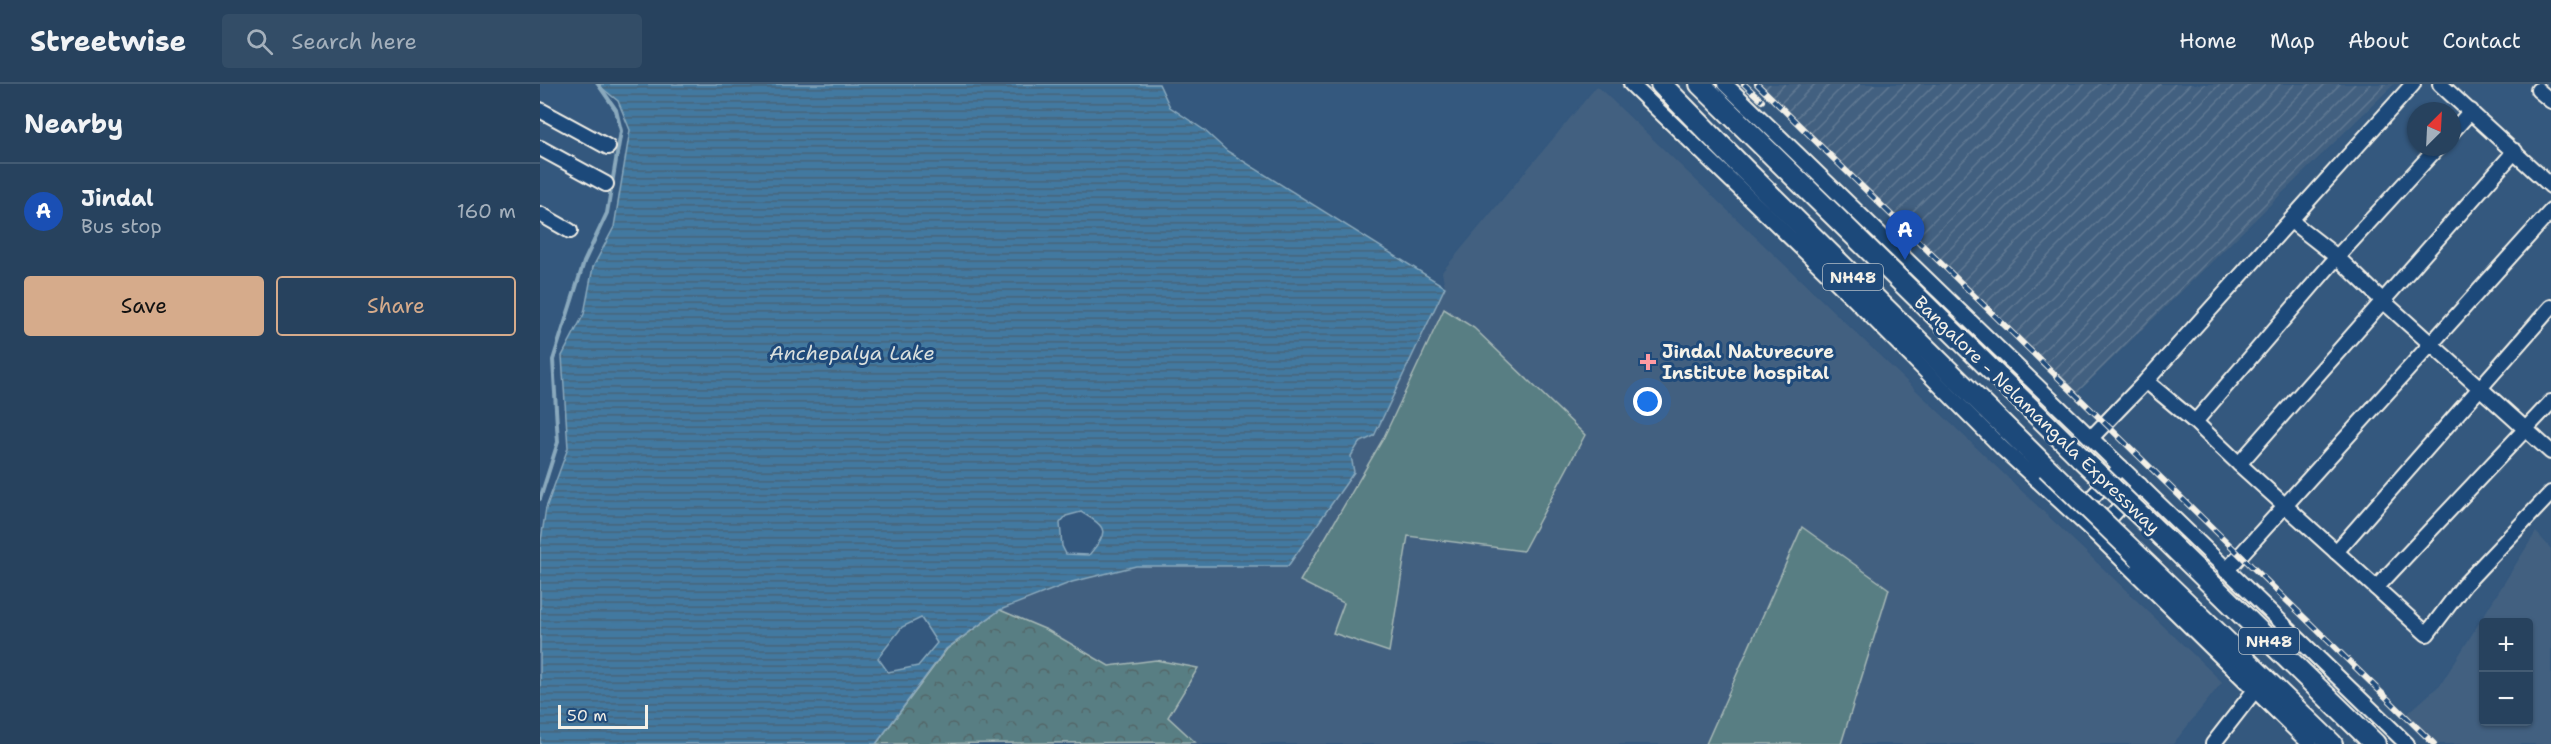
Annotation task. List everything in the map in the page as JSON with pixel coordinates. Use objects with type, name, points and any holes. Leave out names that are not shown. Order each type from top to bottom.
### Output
[{"type":"highway","name":"Bangalore - Nelamangala Expressway","points":[[1661,84],[2039,460],[2332,744]]},
{"type":"highway","name":"Bangalore - Nelamangala Expressway","points":[[1700,84],[2375,744]]},
{"type":"street","points":[[1631,84],[1850,296],[2002,448],[2096,534],[2310,744]]},
{"type":"street","points":[[1725,84],[2406,744]]},
{"type":"street","points":[[2091,438],[2146,381],[2413,84]]},
{"type":"street","points":[[2440,84],[2551,186]]},
{"type":"street","points":[[2538,90],[2551,101]]},
{"type":"street","points":[[540,110],[608,147]]},
{"type":"street","points":[[2461,122],[2471,111]]},
{"type":"street","points":[[540,148],[606,184]]},
{"type":"street","points":[[2239,464],[2515,151]]},
{"type":"street","points":[[2195,422],[2337,256],[2430,156]]},
{"type":"street","points":[[2226,571],[2551,211]]},
{"type":"street","points":[[540,214],[570,231]]},
{"type":"street","points":[[2291,221],[2337,256],[2382,300],[2551,452]]},
{"type":"street","points":[[2336,552],[2551,308]]},
{"type":"street","points":[[2146,381],[2195,422],[2427,634],[2464,585],[2551,493]]},
{"type":"street","points":[[2376,588],[2551,402]]},
{"type":"street","points":[[2075,515],[2121,467]]},
{"type":"street","points":[[2096,534],[2140,485]]},
{"type":"street","points":[[2213,744],[2255,690]]},
{"type":"shaded area","points":[[1754,84],[2394,84],[2074,396]]},
{"type":"shaded area","name":"Jindal Naturecure Institute hospital","points":[[1597,86],[2222,682],[2173,744],[876,744],[1000,610],[1072,582],[1136,566],[1288,565],[1359,443],[1374,436],[1445,287],[1442,272]]},
{"type":"shaded area","points":[[2536,532],[2551,549],[2551,744],[2434,744],[2405,716],[2441,684],[2479,623],[2479,726],[2533,726],[2533,618],[2482,618]]},
{"type":"green space","points":[[1444,309],[1474,328],[1585,435],[1523,551],[1408,536],[1389,652],[1333,633],[1344,603],[1300,581],[1383,439]]},
{"type":"green space","points":[[1802,527],[1889,589],[1841,744],[1706,744]]},
{"type":"green space","points":[[1000,610],[1047,630],[1109,666],[1156,660],[1198,668],[1168,717],[1195,742],[876,744],[947,649]]},
{"type":"water","name":"Anchepalya Lake","points":[[597,84],[1159,84],[1170,107],[1204,130],[1227,151],[1445,287],[1374,436],[1359,443],[1351,456],[1354,472],[1288,566],[1136,566],[1072,582],[1000,610],[946,649],[876,744],[540,744],[540,547],[546,508],[568,448],[562,356],[584,314],[593,267],[614,227],[630,130],[618,101]],"holes":[[[1081,512],[1101,526],[1102,535],[1089,555],[1066,554],[1062,546],[1060,523],[1066,516]],[[921,618],[937,643],[918,666],[888,672],[878,658],[902,627]]]},
{"type":"waterway","points":[[540,499],[558,442],[553,360],[584,262],[607,213],[621,131],[616,110],[598,84]]},
{"type":"railway","points":[[1744,84],[1762,101]]},
{"type":"railway","points":[[1757,84],[2434,744]]},
{"type":"place","name":"Jindal","points":[[1905,260]]},
{"type":"place","name":"Jindal Naturecure Institute hospital","points":[[1648,362]]}]
